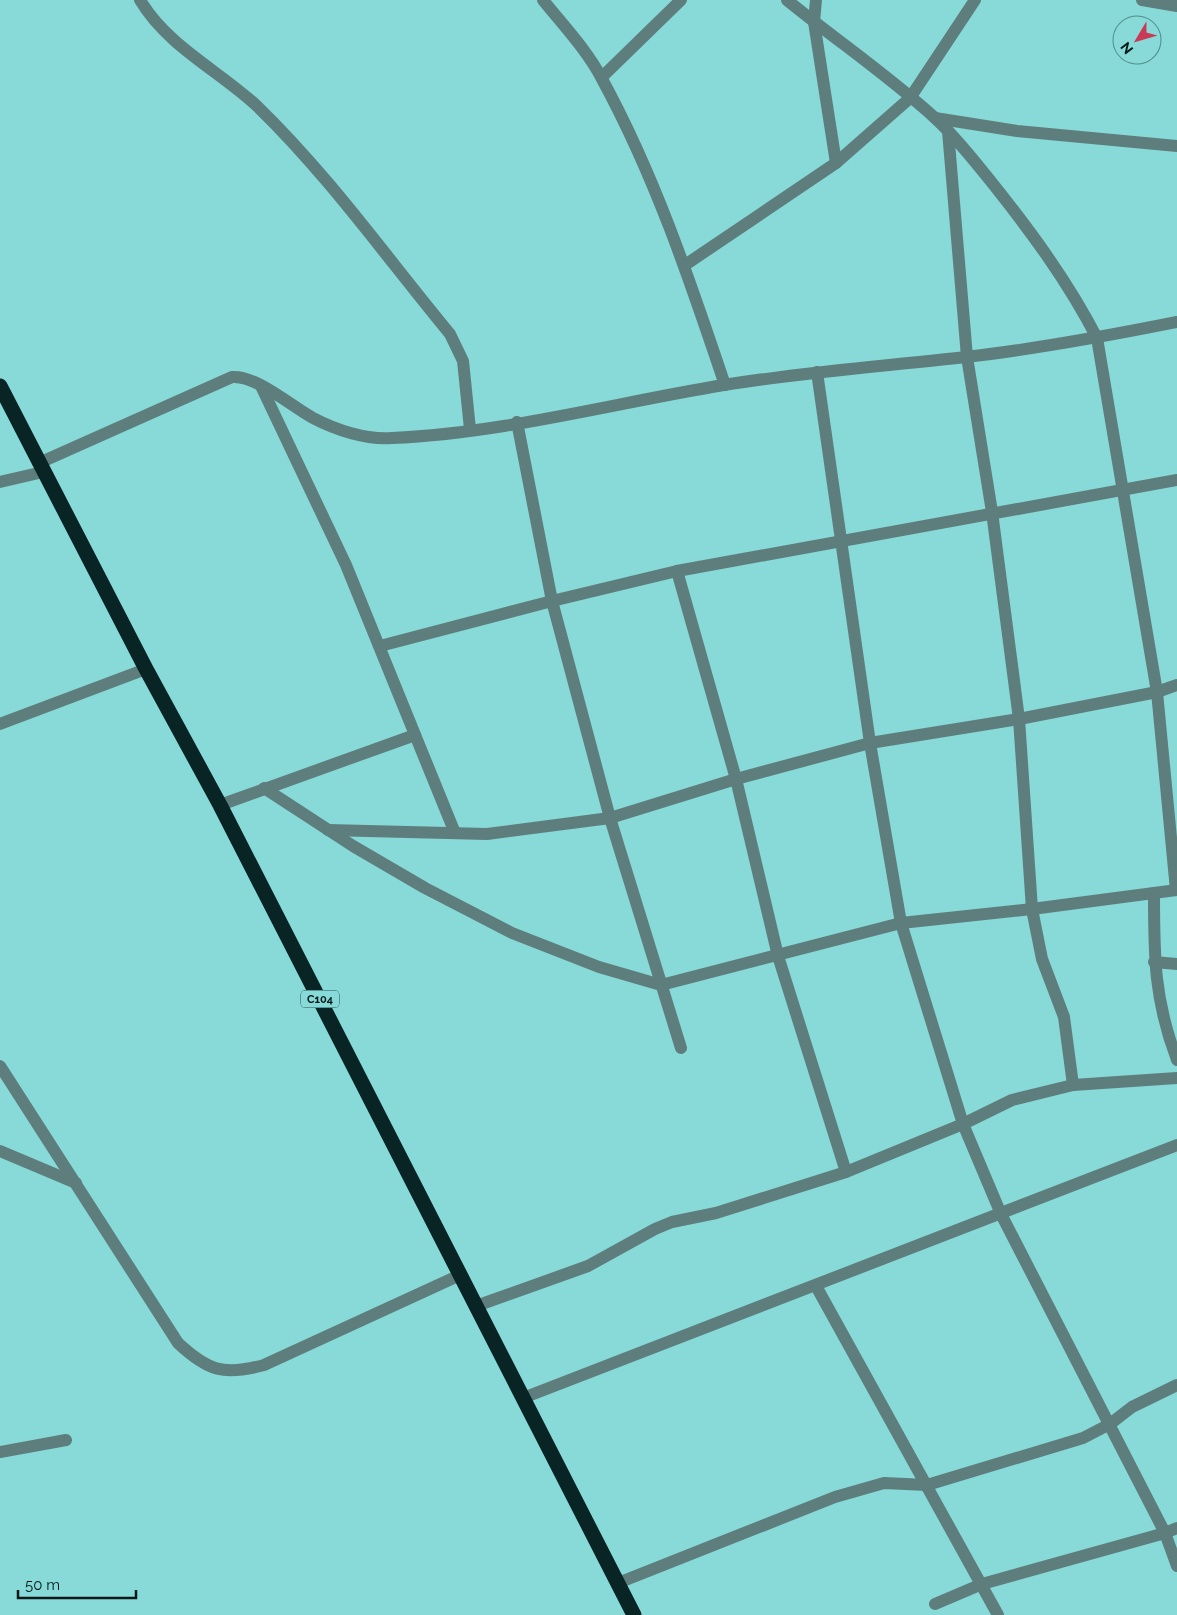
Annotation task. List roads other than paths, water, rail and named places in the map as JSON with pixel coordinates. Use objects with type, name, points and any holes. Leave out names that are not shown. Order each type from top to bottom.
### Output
[{"type":"highway","name":"C104","points":[[0,386],[146,668],[220,804],[634,1615]]},
{"type":"street","points":[[140,0],[170,37],[257,106],[297,147],[332,187],[450,334],[463,361],[470,429]]},
{"type":"street","points":[[543,0],[602,77],[644,166],[685,265],[724,385]]},
{"type":"street","points":[[602,77],[681,0]]},
{"type":"street","points":[[264,788],[328,830],[425,888],[512,933],[599,966],[661,985],[901,923],[1032,909],[1176,890],[1157,692],[1124,490],[1096,338],[1080,307],[1042,247],[948,131],[935,118],[787,0]]},
{"type":"street","points":[[816,0],[814,22],[836,164]]},
{"type":"street","points":[[685,265],[836,164],[910,98],[976,0]]},
{"type":"street","points":[[1142,0],[1177,6]]},
{"type":"street","points":[[935,118],[1017,131],[1177,146]]},
{"type":"street","points":[[948,131],[967,357],[992,512],[1019,719],[1032,909],[1042,959],[1064,1017],[1073,1085]]},
{"type":"street","points":[[0,482],[41,467],[232,377],[247,378],[314,418],[340,429],[370,437],[391,438],[517,422],[724,385],[817,372],[967,357],[1096,338],[1177,322]]},
{"type":"street","points":[[817,372],[870,743],[901,923],[963,1124],[1001,1214],[1110,1424],[1171,1531],[1177,1566]]},
{"type":"street","points":[[261,386],[325,517],[380,646],[455,834]]},
{"type":"street","points":[[517,422],[552,601],[610,818],[681,1048]]},
{"type":"street","points":[[380,646],[552,601],[677,571],[992,512],[1177,480]]},
{"type":"street","points":[[677,571],[736,779],[778,956],[846,1172]]},
{"type":"street","points":[[0,724],[146,668]]},
{"type":"street","points":[[328,830],[487,834],[610,818],[736,779],[870,743],[1019,719],[1157,692],[1177,685]]},
{"type":"street","points":[[220,804],[415,735]]},
{"type":"street","points":[[1154,892],[1154,962],[1162,1017],[1177,1060]]},
{"type":"street","points":[[1154,962],[1177,964]]},
{"type":"street","points":[[0,1066],[178,1343],[198,1361],[219,1371],[243,1371],[264,1365],[460,1275]]},
{"type":"street","points":[[476,1306],[568,1275],[672,1222],[725,1210],[846,1172],[963,1124],[1012,1100],[1073,1085],[1177,1078]]},
{"type":"street","points":[[523,1398],[1177,1145]]},
{"type":"street","points":[[0,1151],[76,1183]]},
{"type":"street","points":[[816,1286],[998,1615]]},
{"type":"street","points":[[618,1583],[835,1497],[884,1483],[927,1485],[1083,1438],[1110,1424],[1132,1408],[1177,1385]]},
{"type":"street","points":[[0,1452],[66,1440]]},
{"type":"street","points":[[935,1604],[982,1584],[1171,1531]]}]
